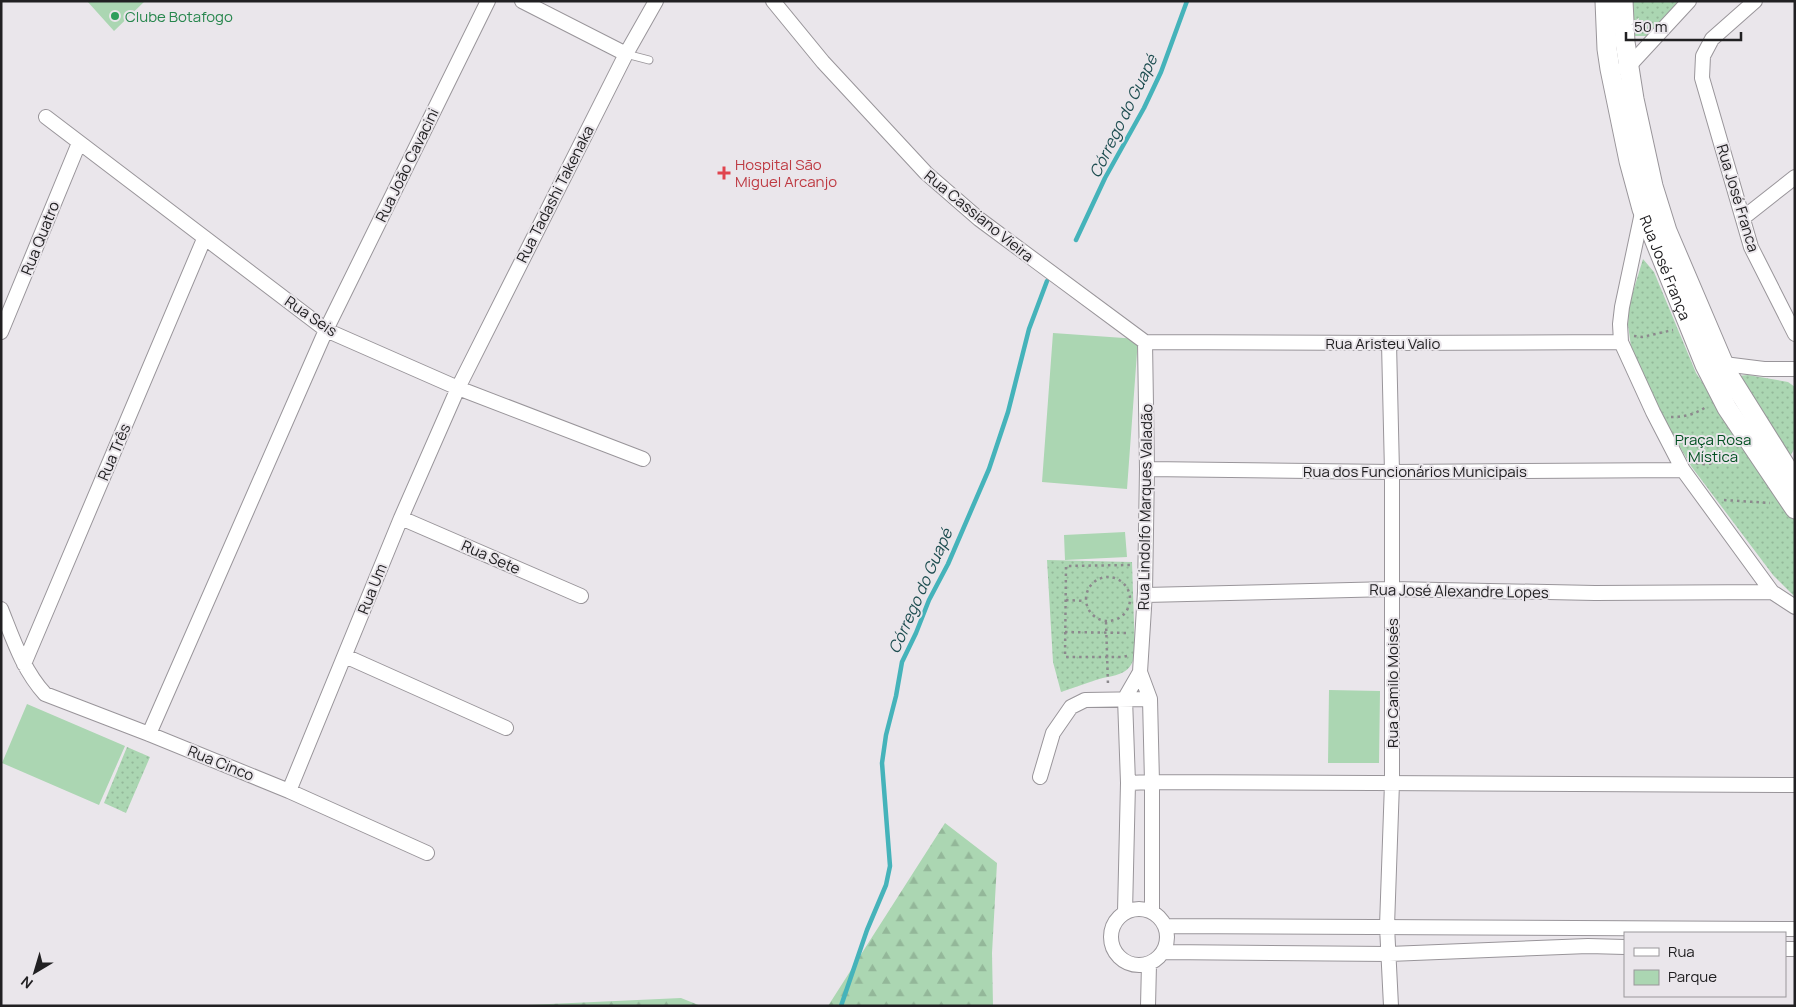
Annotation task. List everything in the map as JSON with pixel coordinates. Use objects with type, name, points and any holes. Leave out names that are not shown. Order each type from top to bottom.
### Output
[{"type":"main road","name":"Rua José França","points":[[1605,1],[1607,49],[1619,68],[1636,109],[1650,206],[1688,324],[1720,395],[1746,437],[1792,493]]},
{"type":"main road","name":"Rua José França","points":[[1619,68],[1625,42],[1623,1]]},
{"type":"main road","name":"Rua José França","points":[[1650,206],[1666,231],[1728,374],[1792,493]]},
{"type":"street","name":"Rua João Cavacini","points":[[149,734],[326,330],[488,1]]},
{"type":"street","points":[[522,1],[626,54]]},
{"type":"street","name":"Rua Tadashi Takenaka","points":[[458,388],[626,54],[656,1]]},
{"type":"street","name":"Rua Cassiano Vieira","points":[[773,1],[823,62],[926,173],[980,219],[1145,342]]},
{"type":"street","points":[[1619,68],[1689,1]]},
{"type":"street","name":"Rua José Franca","points":[[1755,1],[1712,39],[1703,56],[1702,78],[1751,247],[1795,334]]},
{"type":"street","name":"Rua Seis","points":[[46,118],[326,330],[458,388],[643,459]]},
{"type":"street","name":"Rua Quatro","points":[[1,332],[79,143]]},
{"type":"street","points":[[1743,218],[1795,177]]},
{"type":"street","points":[[1650,206],[1622,307],[1621,338],[1655,416],[1680,464],[1703,499],[1772,592],[1795,607]]},
{"type":"street","name":"Rua Três","points":[[24,664],[204,239]]},
{"type":"street","name":"Rua Aristeu Valio","points":[[1145,342],[1389,344],[1621,338]]},
{"type":"street","name":"Rua Lindolfo Marques Valadão","points":[[1145,342],[1147,469],[1145,595],[1140,672],[1150,699],[1152,912]]},
{"type":"street","name":"Rua Camilo Moisés","points":[[1389,344],[1392,472],[1392,783],[1387,926],[1391,1006]]},
{"type":"street","points":[[1705,365],[1724,364],[1750,368],[1795,369]]},
{"type":"street","name":"Rua Um","points":[[289,791],[401,518],[458,388]]},
{"type":"street","name":"Rua dos Funcionários Municipais","points":[[1147,469],[1392,472],[1680,464]]},
{"type":"street","name":"Rua Sete","points":[[401,518],[581,596]]},
{"type":"street","name":"Rua José Alexandre Lopes","points":[[1145,595],[1391,590],[1595,593],[1772,592]]},
{"type":"street","points":[[1,609],[24,664]]},
{"type":"street","points":[[345,656],[506,728]]},
{"type":"street","name":"Rua Cinco","points":[[24,664],[35,683],[45,694],[289,791],[427,854]]},
{"type":"street","name":"Rua Lindolfo Marques Valadão","points":[[1125,698],[1140,672]]},
{"type":"street","points":[[1125,698],[1128,783],[1125,912]]},
{"type":"street","points":[[1040,777],[1053,733],[1071,707],[1085,700],[1150,699]]},
{"type":"street","points":[[1128,783],[1795,785]]},
{"type":"street","points":[[1134,909],[1152,912],[1160,918],[1165,926],[1167,935],[1163,952],[1148,964],[1130,964],[1122,960],[1111,945],[1112,926],[1117,918],[1125,912],[1134,909]]},
{"type":"street","points":[[1165,926],[1795,929]]},
{"type":"street","points":[[1163,952],[1389,954],[1588,946],[1624,947]]},
{"type":"street","points":[[1148,964],[1148,1006]]},
{"type":"lane","points":[[626,54],[649,60]]},
{"type":"path","points":[[1621,338],[1642,337],[1688,324]]},
{"type":"path","points":[[1655,416],[1682,417],[1702,410],[1720,395]]},
{"type":"path","points":[[1680,464],[1711,464],[1722,460],[1734,452],[1746,437]]},
{"type":"path","points":[[1703,499],[1770,503],[1792,493]]},
{"type":"path","points":[[1131,651],[1125,657],[1065,657],[1066,566],[1145,564]]},
{"type":"path","points":[[1128,607],[1122,616],[1116,620],[1106,622],[1095,618],[1089,612],[1086,601],[1090,585],[1102,578],[1110,577],[1123,583],[1130,596],[1129,616]]},
{"type":"path","points":[[1066,600],[1086,601]]},
{"type":"path","points":[[1106,622],[1109,699]]},
{"type":"path","points":[[1065,632],[1130,633],[1130,642]]},
{"type":"green space","name":"Clube Botafogo","points":[[87,1],[145,1],[114,31]]},
{"type":"green space","points":[[1630,1],[1683,1],[1648,36],[1631,36]]},
{"type":"green space","name":"Praça Rosa Mística","points":[[1643,259],[1654,272],[1696,373],[1795,519],[1795,597],[1773,575],[1691,466],[1660,412],[1631,346],[1628,325],[1629,305]]},
{"type":"green space","points":[[1053,333],[1138,339],[1127,489],[1042,482]]},
{"type":"green space","points":[[1748,375],[1788,382],[1795,387],[1795,447],[1791,455],[1786,458],[1737,376]]},
{"type":"green space","points":[[1125,532],[1127,557],[1065,560],[1064,535]]},
{"type":"green space","points":[[1047,560],[1132,562],[1135,653],[1133,661],[1126,671],[1061,692],[1053,662]]},
{"type":"green space","points":[[1329,690],[1380,691],[1379,763],[1328,763]]},
{"type":"green space","points":[[27,704],[125,746],[99,805],[2,763]]},
{"type":"green space","points":[[127,747],[150,757],[126,813],[104,803]]},
{"type":"green space","points":[[945,823],[997,863],[992,953],[993,1006],[828,1006]]},
{"type":"green space","points":[[681,998],[701,1006],[523,1006],[528,1005]]},
{"type":"waterway","name":"Córrego do Guapé","points":[[1076,240],[1105,178],[1144,108],[1161,72],[1187,1]]},
{"type":"waterway","name":"Córrego do Guapé","points":[[841,1006],[867,930],[886,885],[890,866],[882,763],[886,735],[902,662],[929,600],[948,564],[989,469],[1008,412],[1029,329],[1047,281]]},
{"type":"place","name":"Clube Botafogo","points":[[115,16]]},
{"type":"place","name":"Hospital São Miguel Arcanjo","points":[[724,173]]}]
